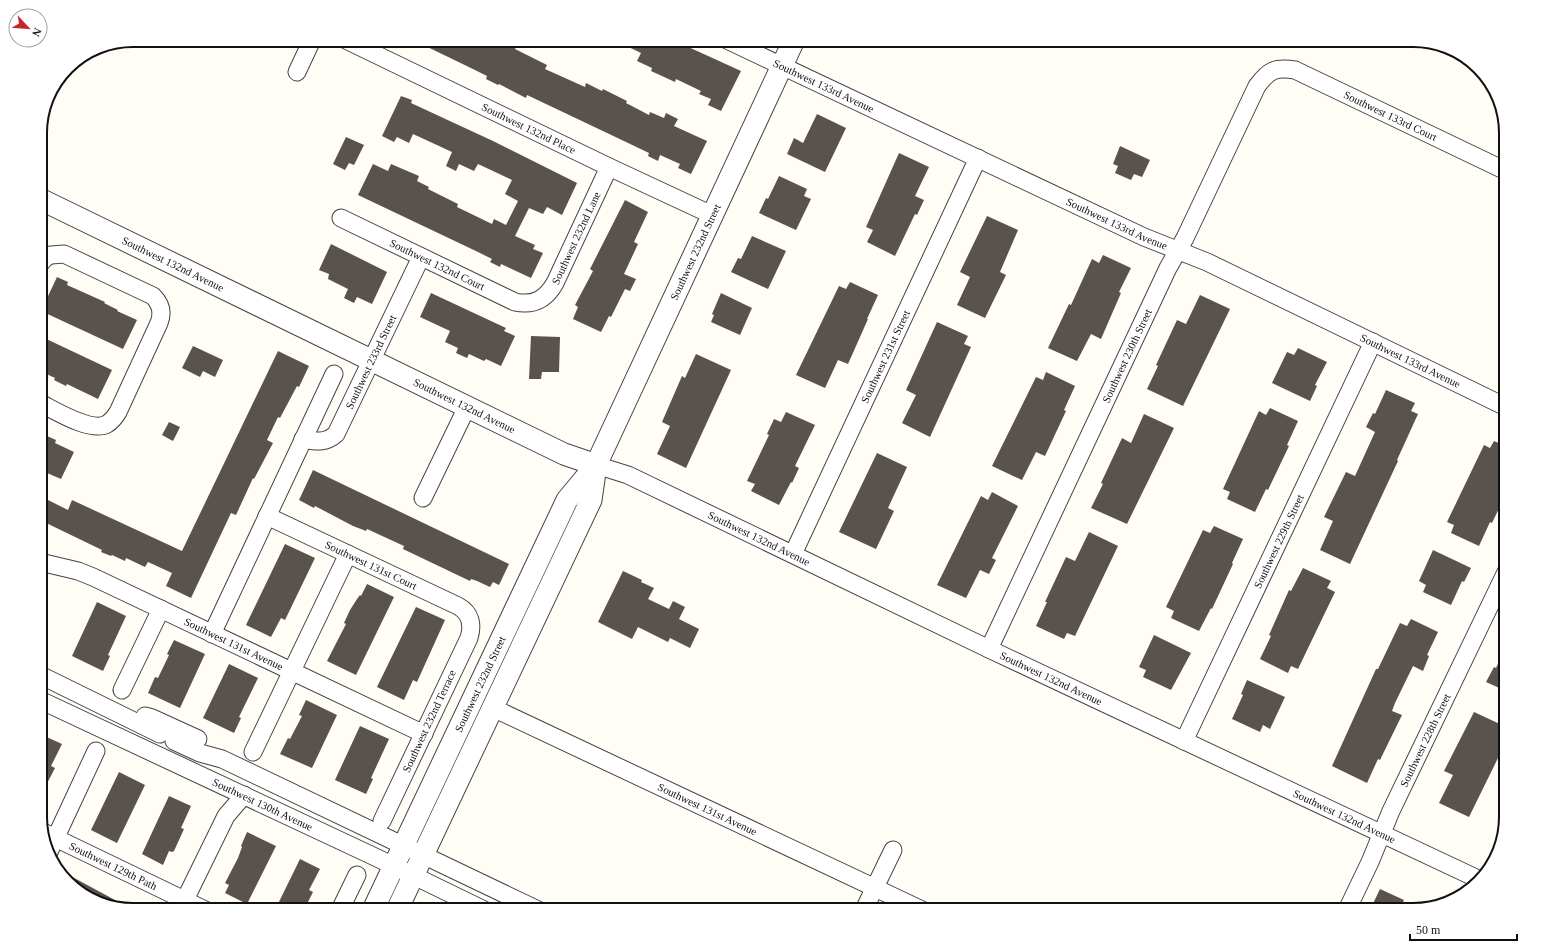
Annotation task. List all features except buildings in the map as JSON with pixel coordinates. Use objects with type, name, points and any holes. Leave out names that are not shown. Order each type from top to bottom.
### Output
[{"type":"street","points":[[297,72],[309,47]]},
{"type":"street","name":"Southwest 132nd Place","points":[[360,47],[712,215]]},
{"type":"street","name":"Southwest 133rd Avenue","points":[[742,47],[1176,251],[1207,262],[1499,404]]},
{"type":"street","name":"Southwest 232nd Street","points":[[376,903],[567,500],[596,464],[791,47]]},
{"type":"street","name":"Southwest 133rd Court","points":[[1274,70],[1284,68],[1295,70],[1499,168]]},
{"type":"street","name":"Southwest 230th Street","points":[[989,649],[1176,251],[1185,238],[1257,86],[1265,75],[1274,70]]},
{"type":"street","name":"Southwest 231st Street","points":[[793,554],[978,158]]},
{"type":"street","name":"Southwest 232nd Lane","points":[[535,302],[547,295],[555,283],[609,167]]},
{"type":"street","name":"Southwest 132nd Avenue","points":[[47,202],[564,454],[628,475],[989,649],[1475,877]]},
{"type":"street","name":"Southwest 132nd Court","points":[[341,218],[515,302],[528,304],[535,302]]},
{"type":"street","points":[[47,257],[60,254],[71,257],[149,294],[156,300],[161,310],[161,319],[118,412],[110,422],[106,425],[96,427],[86,425],[47,406]]},
{"type":"street","name":"Southwest 233rd Street","points":[[303,439],[316,442],[323,441],[328,440],[336,434],[421,257]]},
{"type":"street","name":"Southwest 229th Street","points":[[1184,741],[1373,342]]},
{"type":"street","points":[[212,634],[334,374]]},
{"type":"street","points":[[423,498],[467,407]]},
{"type":"street","name":"Southwest 232nd Street","points":[[400,903],[591,500],[596,464]]},
{"type":"street","name":"Southwest 131st Court","points":[[267,516],[458,606],[464,610],[470,619]]},
{"type":"street","points":[[253,752],[348,554]]},
{"type":"street","name":"Southwest 131st Avenue","points":[[47,564],[85,574],[424,734]]},
{"type":"street","name":"Southwest 228th Street","points":[[1350,903],[1382,834],[1389,815],[1499,587]]},
{"type":"street","points":[[122,690],[161,609]]},
{"type":"street","name":"Southwest 232nd Terrace","points":[[382,821],[469,638],[471,628],[470,619]]},
{"type":"street","name":"Southwest 130th Avenue","points":[[47,678],[106,706],[161,735],[200,753],[222,759],[523,903]]},
{"type":"street","name":"Southwest 130th Avenue","points":[[47,703],[244,795],[469,903]]},
{"type":"street","name":"Southwest 130th Avenue","points":[[106,706],[152,718],[205,742],[222,759]]},
{"type":"street","name":"Southwest 131st Avenue","points":[[493,708],[907,903]]},
{"type":"street","points":[[140,747],[161,735]]},
{"type":"street","points":[[50,839],[96,752]]},
{"type":"street","points":[[183,903],[226,816],[244,795]]},
{"type":"street","name":"Southwest 129th Path","points":[[51,842],[178,903]]},
{"type":"street","points":[[868,903],[892,850]]},
{"type":"street","points":[[343,903],[357,875]]}]
